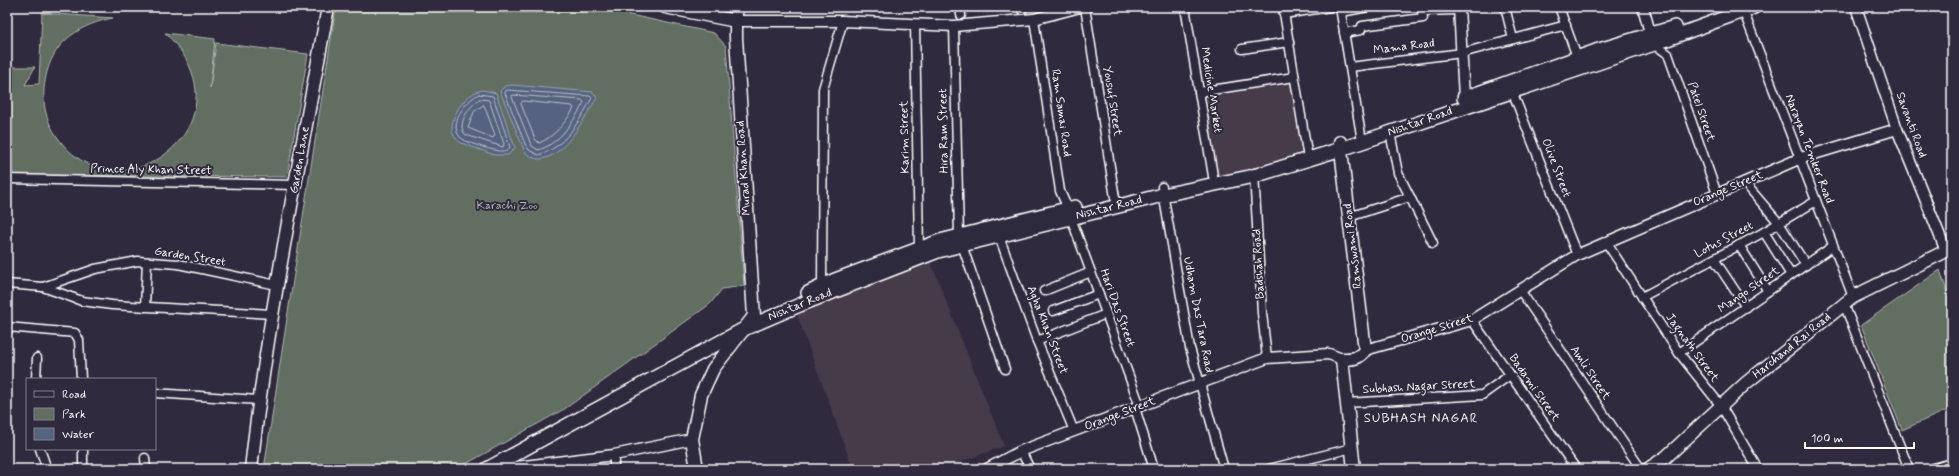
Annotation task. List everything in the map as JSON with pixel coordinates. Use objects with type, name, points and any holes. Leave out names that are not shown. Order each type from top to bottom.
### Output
[{"type":"main road","name":"Garden Lane","points":[[251,469],[258,400],[277,285],[328,7]]},
{"type":"main road","points":[[665,7],[736,20]]},
{"type":"main road","name":"Murad Khan Road","points":[[736,7],[754,316]]},
{"type":"main road","name":"Nishtar Road","points":[[487,469],[746,328],[960,241],[1163,191],[1254,173],[1390,132],[1512,91],[1652,39],[1743,8]]},
{"type":"main road","name":"Nishtar Road","points":[[479,469],[754,316],[822,286],[919,248],[999,236],[1115,198],[1163,191],[1213,176],[1254,173],[1307,152],[1340,146],[1361,135],[1577,57],[1652,39]]},
{"type":"main road","name":"Ramswami Road","points":[[1340,146],[1365,350]]},
{"type":"main road","name":"Harchand Rai Road","points":[[1648,469],[1666,457],[1746,383],[1848,301],[1949,249]]},
{"type":"main road","points":[[697,469],[692,439],[701,395],[713,369],[754,316]]},
{"type":"main road","name":"Orange Street","points":[[1342,359],[1355,359],[1361,356],[1365,350]]},
{"type":"main road","points":[[1342,359],[1354,469]]},
{"type":"street","points":[[736,20],[954,26],[1034,19],[1080,7]]},
{"type":"street","name":"Yousuf Street","points":[[1085,7],[1115,198]]},
{"type":"street","name":"Medicine Market","points":[[1185,7],[1213,176]]},
{"type":"street","points":[[1307,152],[1283,10],[1330,7]]},
{"type":"street","points":[[1361,135],[1340,9],[1368,7]]},
{"type":"street","points":[[1505,7],[1514,39]]},
{"type":"street","points":[[1559,7],[1577,57]]},
{"type":"street","points":[[1643,7],[1652,39]]},
{"type":"street","name":"Savanti Road","points":[[1856,7],[1897,129],[1949,249]]},
{"type":"street","points":[[1344,33],[1361,30],[1362,26],[1423,18],[1422,9],[1459,8],[1464,98]]},
{"type":"street","name":"Narayan Temker Road","points":[[1743,8],[1833,246],[1848,301],[1909,469]]},
{"type":"street","name":"Ram Samai Road","points":[[1034,19],[1060,191],[1069,213]]},
{"type":"street","points":[[822,286],[823,89],[842,22]]},
{"type":"street","name":"Karim Street","points":[[915,24],[919,248]]},
{"type":"street","name":"Mama Road","points":[[1350,67],[1462,53],[1566,25]]},
{"type":"street","name":"Hira Ram Street","points":[[954,26],[960,241],[1005,369]]},
{"type":"street","name":"Patel Street","points":[[1652,39],[1668,54],[1717,194]]},
{"type":"street","points":[[1242,49],[1289,42]]},
{"type":"street","points":[[1199,92],[1294,77]]},
{"type":"street","name":"Olive Street","points":[[1512,91],[1577,255]]},
{"type":"street","name":"Orange Street","points":[[1365,350],[1472,320],[1577,255],[1801,158],[1897,129]]},
{"type":"street","points":[[1390,132],[1398,173],[1432,243]]},
{"type":"street","name":"Badshah Road","points":[[1254,173],[1262,312],[1267,358]]},
{"type":"street","name":"Prince Aly Khan Street","points":[[7,179],[295,185]]},
{"type":"street","points":[[1744,182],[1779,223],[1806,265]]},
{"type":"street","name":"Udham Das Tara Road","points":[[1163,191],[1190,348],[1224,469]]},
{"type":"street","points":[[1349,217],[1410,197]]},
{"type":"street","name":"Lotus Street","points":[[1642,297],[1764,232],[1816,201]]},
{"type":"street","name":"Hari Das Street","points":[[1069,213],[1099,294],[1137,407],[1154,469]]},
{"type":"street","points":[[1764,232],[1791,275]]},
{"type":"street","name":"Agha Khan Street","points":[[999,236],[1037,341],[1074,431]]},
{"type":"street","name":"Jagnath Street","points":[[1606,242],[1679,353],[1721,406],[1758,469]]},
{"type":"street","points":[[1739,245],[1768,291]]},
{"type":"street","name":"Mango Street","points":[[1679,353],[1833,246]]},
{"type":"street","points":[[1714,259],[1746,307]]},
{"type":"street","name":"Garden Street","points":[[7,284],[43,287],[95,270],[138,262],[147,262],[178,264],[277,285]]},
{"type":"street","points":[[145,307],[147,262]]},
{"type":"street","points":[[1044,291],[1091,272]]},
{"type":"street","points":[[43,287],[82,301],[112,305],[273,314]]},
{"type":"street","name":"Amli Street","points":[[1520,290],[1641,469]]},
{"type":"street","points":[[1052,311],[1099,294]]},
{"type":"street","points":[[1037,341],[1106,314]]},
{"type":"street","name":"Badami Street","points":[[1472,320],[1576,469]]},
{"type":"street","points":[[7,327],[75,333],[79,340],[81,378]]},
{"type":"street","name":"Orange Street","points":[[987,469],[1021,451],[1267,358],[1329,354],[1342,359]]},
{"type":"street","points":[[36,358],[36,378]]},
{"type":"street","name":"Subhash Nagar Street","points":[[1346,403],[1482,395],[1510,375]]},
{"type":"street","points":[[156,393],[258,400]]},
{"type":"street","points":[[500,469],[614,455],[692,439]]},
{"type":"street","points":[[1269,469],[1352,448]]},
{"type":"street","points":[[40,450],[47,469]]},
{"type":"street","points":[[83,450],[83,469]]},
{"type":"street","points":[[1021,451],[1030,469]]},
{"type":"street","points":[[614,455],[614,469]]},
{"type":"street","points":[[145,458],[146,469]]},
{"type":"street","points":[[1930,469],[1952,463]]},
{"type":"shaded area","points":[[1294,77],[1307,152],[1253,170],[1213,176],[1199,92]]},
{"type":"shaded area","points":[[928,255],[1004,446],[941,469],[853,469],[794,307]]},
{"type":"green space","name":"Karachi Zoo","points":[[336,7],[593,7],[714,33],[726,46],[744,286],[722,289],[710,304],[566,408],[457,469],[264,469]]},
{"type":"green space","points":[[42,13],[113,18],[91,24],[71,35],[63,42],[51,61],[44,88],[44,105],[46,113],[56,135],[82,161],[112,170],[142,167],[168,152],[188,129],[196,99],[190,67],[165,33],[215,39],[210,88],[216,43],[308,54],[287,177],[7,175],[7,67],[35,67],[25,85],[39,84]]},
{"type":"green space","points":[[1940,270],[1952,307],[1952,408],[1902,430],[1861,325]]},
{"type":"water","points":[[511,85],[593,92],[597,98],[580,125],[565,144],[557,152],[548,157],[537,159],[531,157],[525,152],[500,91],[505,86]]},
{"type":"water","points":[[483,90],[496,93],[515,148],[508,155],[495,155],[461,143],[452,132],[453,121],[458,109],[466,99]]},
{"type":"district","name":"SUBHASH NAGAR","points":[[1421,418]]}]
